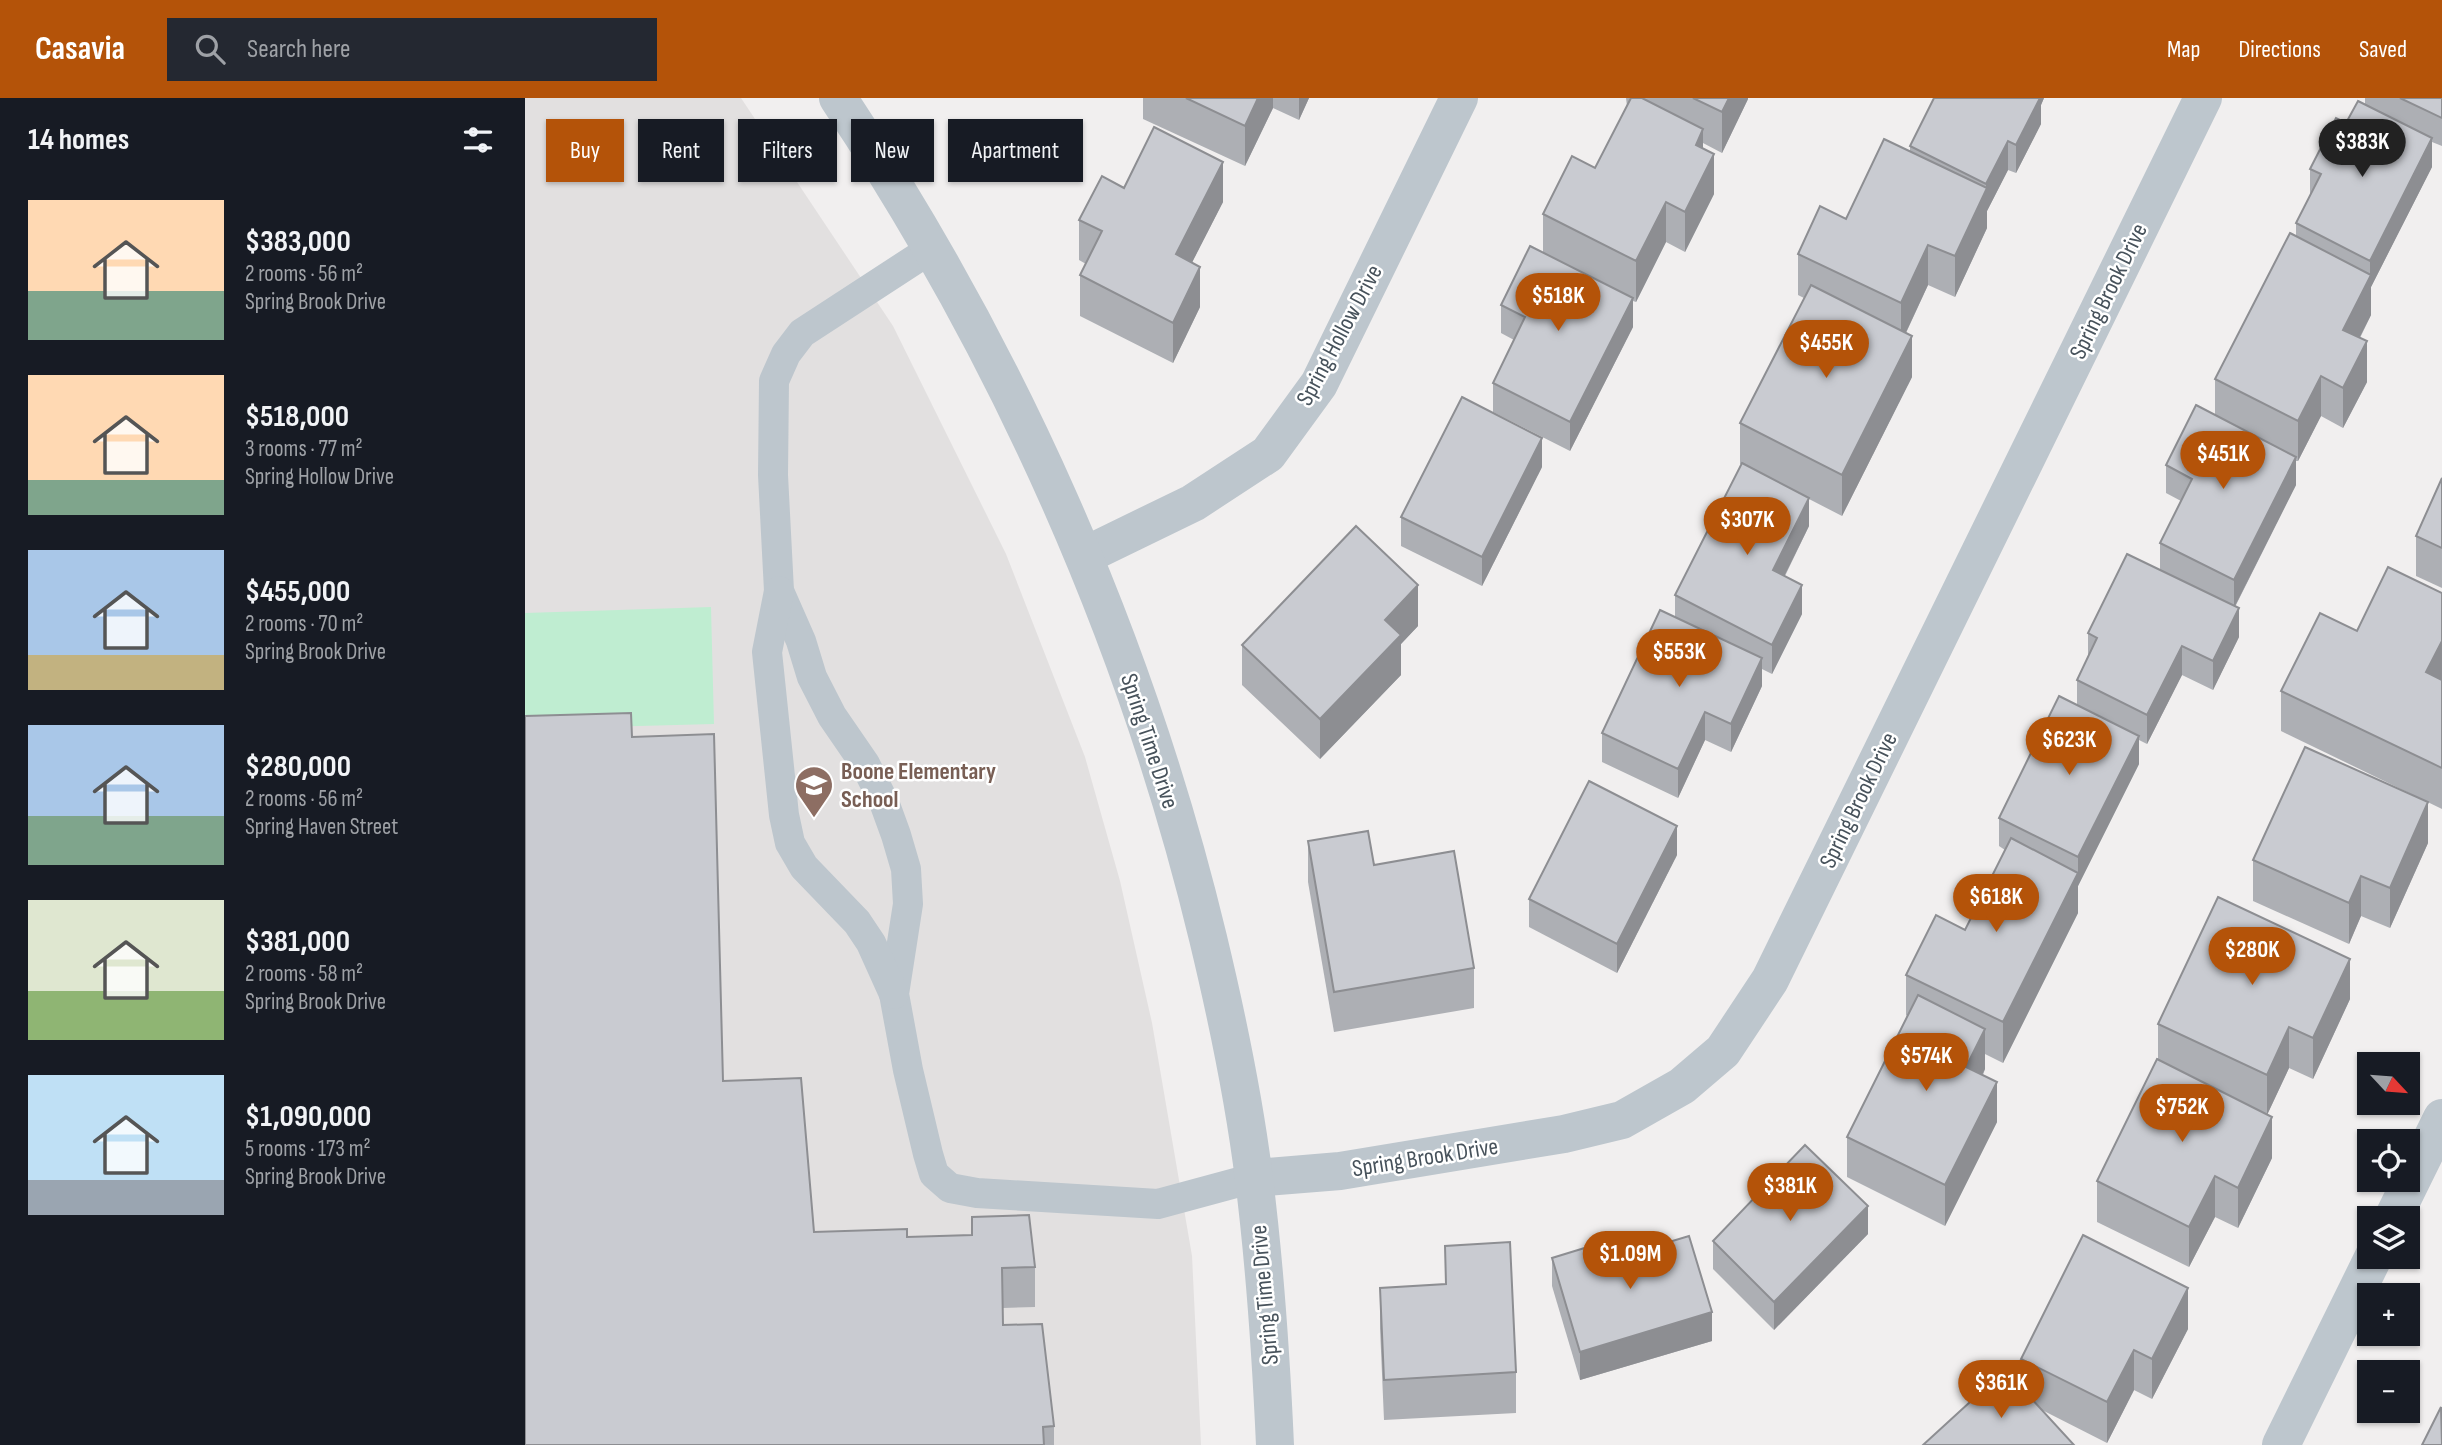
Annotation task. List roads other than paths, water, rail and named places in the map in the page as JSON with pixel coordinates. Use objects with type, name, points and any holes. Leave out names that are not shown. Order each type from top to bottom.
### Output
[{"type":"street","name":"Spring Time Drive","points":[[838,98],[885,167],[1034,442],[1084,556],[1139,701],[1197,895],[1222,998],[1254,1178],[1276,1445]]},
{"type":"street","name":"Spring Hollow Drive","points":[[1084,556],[1193,503],[1268,454],[1319,384],[1459,98]]},
{"type":"street","name":"Spring Brook Drive","points":[[1254,1178],[1353,1169],[1564,1134],[1622,1120],[1682,1086],[1723,1051],[1770,980],[2203,98]]},
{"type":"street","points":[[2399,1206],[2442,1118]]},
{"type":"street","points":[[2281,1445],[2368,1269]]},
{"type":"lane","points":[[931,249],[802,333],[786,354],[774,381],[773,475],[779,592],[767,652],[783,815],[790,843],[804,867],[857,922],[871,943],[894,995],[927,1154],[935,1174],[950,1188],[977,1193],[1158,1204],[1254,1178]]},
{"type":"lane","points":[[779,592],[801,641],[812,677],[832,716],[870,774],[884,802],[906,869],[908,904],[894,995]]},
{"type":"place","name":"Boone Elementary School","points":[[814,819]]}]
